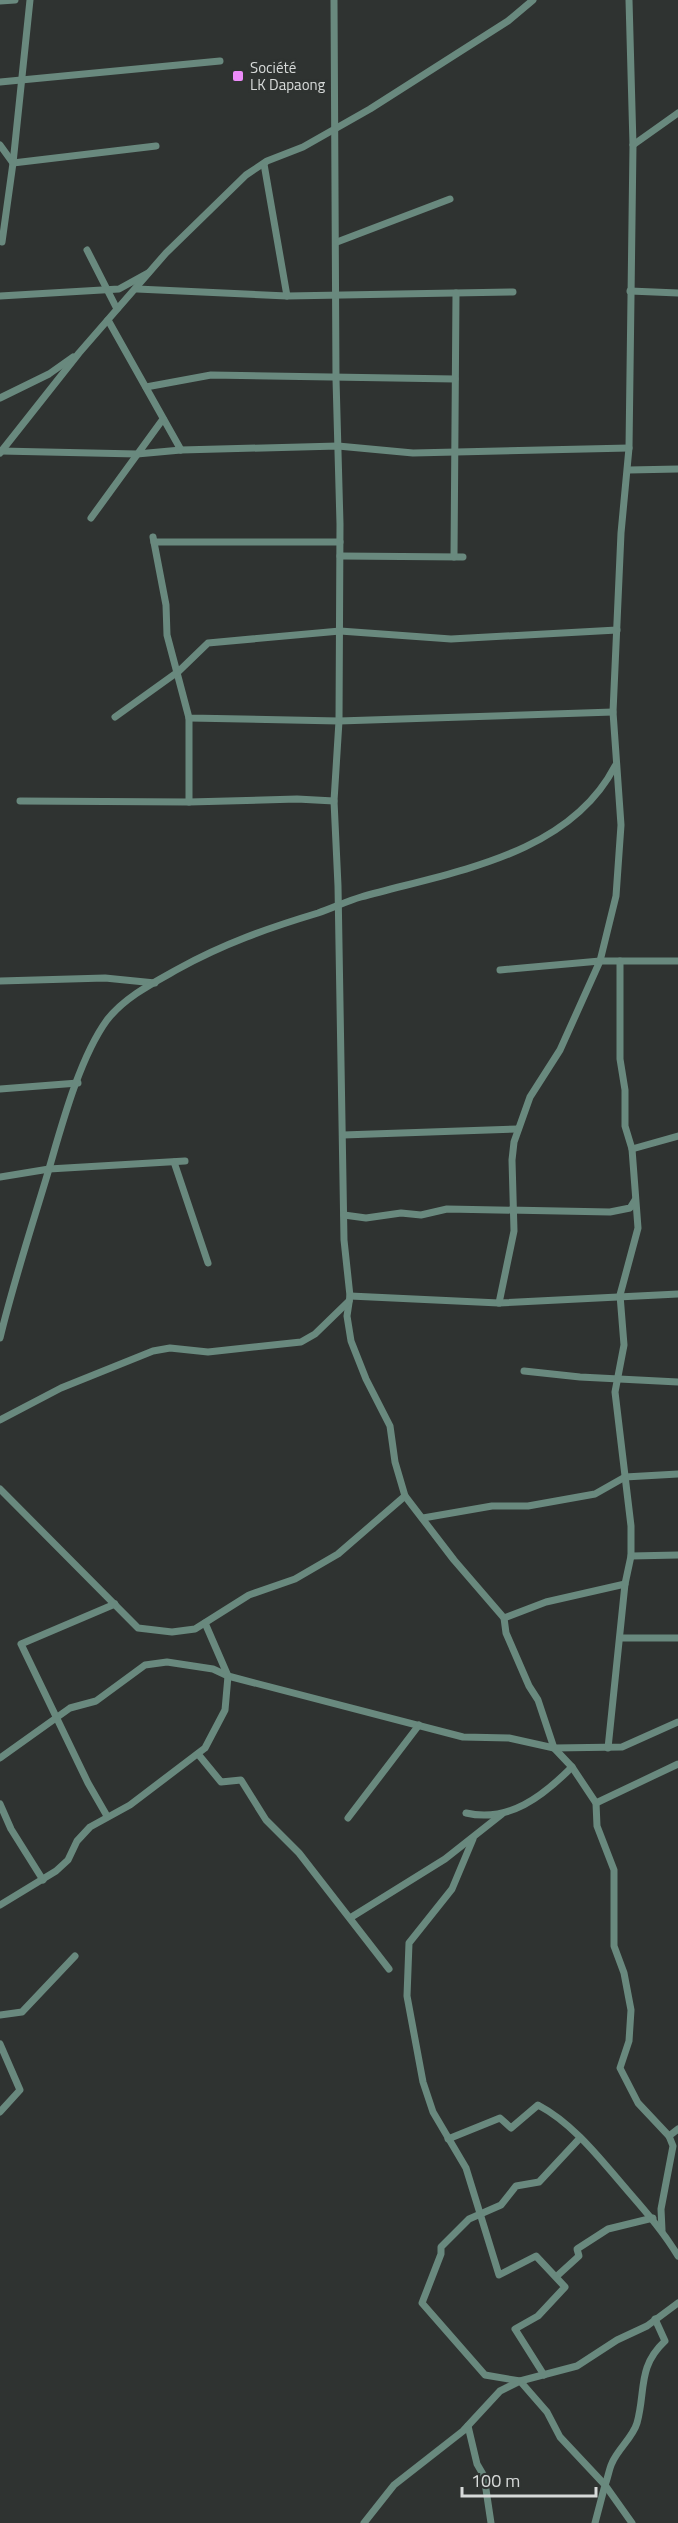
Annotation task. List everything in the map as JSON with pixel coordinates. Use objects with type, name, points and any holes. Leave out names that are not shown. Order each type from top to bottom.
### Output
[{"type":"street","points":[[0,1],[15,0]]},
{"type":"street","points":[[2,242],[14,163],[30,0]]},
{"type":"street","points":[[334,0],[337,242],[335,296],[340,542],[339,721],[334,801],[344,1215],[349,1299],[347,1316],[351,1341],[366,1379],[390,1426],[395,1462],[405,1496],[504,1618],[506,1633],[528,1686],[538,1700],[554,1748],[572,1767],[596,1803],[597,1826],[614,1870],[614,1946],[624,1972],[631,2010],[629,2041],[620,2068],[638,2103],[669,2136],[673,2146],[661,2209],[662,2230]]},
{"type":"street","points":[[1,452],[117,309],[188,229],[228,190],[264,164],[334,131],[508,21],[533,0]]},
{"type":"street","points":[[499,1303],[512,1242],[515,1210],[512,1160],[518,1129],[530,1097],[560,1050],[600,961],[610,928],[619,858],[621,800],[615,766],[613,712],[621,533],[629,448],[633,145],[629,0]]},
{"type":"street","points":[[0,82],[220,61]]},
{"type":"street","points":[[633,145],[678,113]]},
{"type":"street","points":[[0,145],[14,163]]},
{"type":"street","points":[[14,163],[156,146]]},
{"type":"street","points":[[264,164],[286,296]]},
{"type":"street","points":[[337,242],[450,199]]},
{"type":"street","points":[[87,250],[117,309]]},
{"type":"street","points":[[0,296],[119,289],[150,272]]},
{"type":"street","points":[[137,289],[286,296],[513,292]]},
{"type":"street","points":[[630,291],[678,293]]},
{"type":"street","points":[[454,557],[456,293]]},
{"type":"street","points":[[108,320],[181,450]]},
{"type":"street","points":[[0,398],[49,374],[79,353]]},
{"type":"street","points":[[146,387],[212,375],[336,379],[455,379]]},
{"type":"street","points":[[91,518],[163,419]]},
{"type":"street","points":[[1,452],[137,454],[181,450],[338,446],[413,453],[629,448]]},
{"type":"street","points":[[628,470],[678,469]]},
{"type":"street","points":[[189,802],[189,718],[167,634],[166,605],[154,539],[340,542]]},
{"type":"street","points":[[340,556],[463,557]]},
{"type":"street","points":[[115,717],[178,671],[208,643],[340,631],[451,639],[617,630]]},
{"type":"street","points":[[189,718],[339,721],[613,712]]},
{"type":"street","points":[[0,1338],[8,1299],[49,1169],[60,1126],[92,1046],[107,1021],[121,1005],[155,983],[236,939],[359,897],[460,872],[530,845],[562,824],[603,789],[615,766]]},
{"type":"street","points":[[20,801],[189,802],[297,799],[334,801]]},
{"type":"street","points":[[500,970],[600,961],[678,960]]},
{"type":"street","points":[[608,1748],[624,1584],[631,1556],[625,1477],[618,1430],[616,1378],[624,1345],[620,1295],[638,1228],[632,1149],[625,1126],[625,1090],[620,1059],[620,961]]},
{"type":"street","points":[[0,981],[105,978],[155,983]]},
{"type":"street","points":[[0,1089],[78,1083]]},
{"type":"street","points":[[343,1135],[518,1129]]},
{"type":"street","points":[[632,1149],[678,1136]]},
{"type":"street","points":[[0,1177],[49,1169],[185,1161]]},
{"type":"street","points":[[174,1162],[208,1263]]},
{"type":"street","points":[[344,1215],[366,1218],[401,1213],[421,1215],[447,1209],[610,1212],[630,1208],[635,1200]]},
{"type":"street","points":[[0,1420],[61,1388],[153,1351],[170,1348],[208,1352],[302,1342],[315,1334],[349,1299],[499,1303],[620,1295],[678,1294]]},
{"type":"street","points":[[524,1371],[678,1382]]},
{"type":"street","points":[[423,1518],[492,1506],[528,1506],[595,1494],[625,1477],[678,1474]]},
{"type":"street","points":[[0,1489],[138,1628],[172,1632],[195,1629],[249,1595],[294,1579],[348,1548],[405,1496]]},
{"type":"street","points":[[631,1556],[678,1555]]},
{"type":"street","points":[[504,1618],[546,1602],[624,1584]]},
{"type":"street","points":[[107,1816],[88,1783],[58,1716],[21,1644],[115,1604]]},
{"type":"street","points":[[0,1905],[43,1880],[68,1860],[77,1841],[90,1827],[130,1805],[205,1748],[225,1710],[228,1676],[205,1623]]},
{"type":"street","points":[[620,1638],[678,1638]]},
{"type":"street","points":[[0,1758],[70,1708],[96,1701],[145,1665],[167,1662],[213,1669],[228,1676],[464,1737],[509,1738],[554,1748],[622,1746],[678,1722]]},
{"type":"street","points":[[348,1818],[419,1725]]},
{"type":"street","points":[[198,1754],[221,1782],[241,1780],[266,1820],[299,1853],[389,1969]]},
{"type":"street","points":[[596,1803],[678,1764]]},
{"type":"street","points":[[466,1813],[513,1812],[537,1797],[572,1767]]},
{"type":"street","points":[[0,1804],[11,1829],[43,1880]]},
{"type":"street","points":[[350,1918],[473,1839],[502,1814]]},
{"type":"street","points":[[473,1839],[452,1889],[409,1942],[407,1996],[423,2082],[433,2112],[466,2168],[499,2275],[536,2256],[565,2287],[538,2316],[515,2329],[544,2375]]},
{"type":"street","points":[[0,2015],[22,2012],[75,1956]]},
{"type":"street","points":[[0,2044],[20,2090],[0,2112]]},
{"type":"street","points":[[448,2139],[500,2118],[511,2128],[538,2105],[580,2138],[653,2218],[678,2256]]},
{"type":"street","points":[[669,2136],[678,2129]]},
{"type":"street","points":[[580,2138],[539,2182],[516,2187],[501,2205],[469,2219],[441,2247],[441,2254],[422,2303],[485,2376],[520,2381],[547,2412],[560,2437],[605,2485],[632,2523]]},
{"type":"street","points":[[557,2276],[579,2256],[577,2249],[608,2229],[653,2218]]},
{"type":"street","points":[[364,2523],[394,2485],[468,2426],[500,2391],[520,2381],[577,2366],[678,2303]]},
{"type":"street","points":[[595,2523],[612,2463],[636,2425],[641,2386],[646,2368],[654,2351],[665,2341],[655,2319]]},
{"type":"street","points":[[468,2426],[477,2464],[484,2476],[491,2523]]},
{"type":"place","name":"Société LK Dapaong","points":[[238,76]]}]
